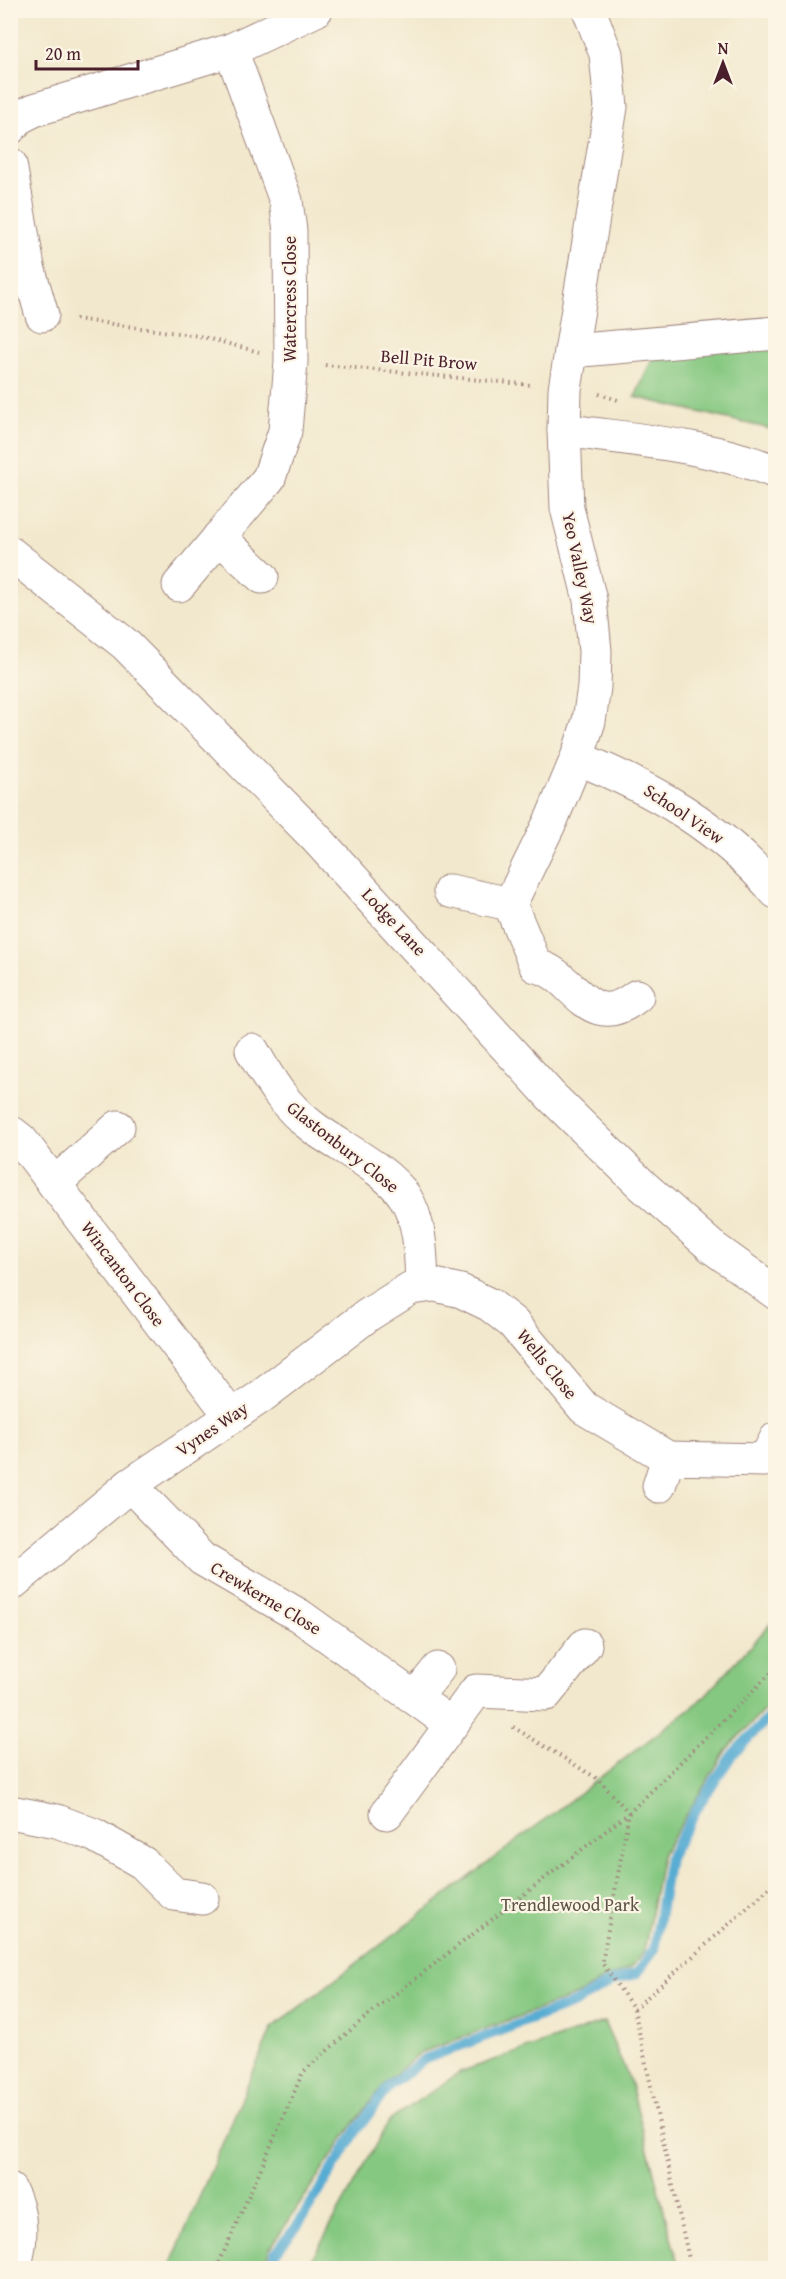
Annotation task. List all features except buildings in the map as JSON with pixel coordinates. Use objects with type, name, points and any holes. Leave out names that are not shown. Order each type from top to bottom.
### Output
[{"type":"street","points":[[10,128],[20,117],[34,110],[231,50],[316,10]]},
{"type":"street","name":"Yeo Valley Way","points":[[510,904],[552,818],[577,758],[592,710],[595,651],[590,600],[567,508],[564,430],[565,389],[611,106],[606,54],[589,10]]},
{"type":"street","name":"Watercress Close","points":[[179,585],[269,477],[276,463],[285,431],[291,362],[290,231],[286,201],[231,50]]},
{"type":"street","points":[[10,164],[19,269],[42,315]]},
{"type":"street","points":[[571,351],[776,333]]},
{"type":"street","points":[[564,430],[696,451],[757,465],[776,472]]},
{"type":"street","points":[[219,537],[262,577]]},
{"type":"street","name":"Lodge Lane","points":[[10,553],[134,653],[315,837],[551,1096],[642,1185],[712,1247],[776,1293]]},
{"type":"street","name":"School View","points":[[577,758],[647,788],[691,814],[732,847],[776,892]]},
{"type":"street","points":[[450,891],[510,904],[536,966],[546,968],[583,1001],[596,1007],[613,1008],[624,1005],[637,996]]},
{"type":"street","name":"Glastonbury Close","points":[[252,1050],[276,1093],[298,1115],[385,1177],[405,1197],[416,1227],[422,1286]]},
{"type":"street","points":[[54,1184],[117,1127]]},
{"type":"street","name":"Wincanton Close","points":[[12,1133],[21,1140],[231,1416]]},
{"type":"street","name":"Vynes Way","points":[[10,1585],[130,1485],[231,1416],[368,1315],[407,1291],[422,1286]]},
{"type":"street","name":"Wells Close","points":[[422,1286],[452,1288],[481,1300],[501,1312],[584,1408],[663,1472],[720,1460],[765,1460],[776,1439]]},
{"type":"street","name":"Crewkerne Close","points":[[130,1485],[202,1559],[300,1616],[451,1724]]},
{"type":"street","points":[[387,1813],[476,1691],[546,1694],[585,1645]]},
{"type":"street","points":[[415,1698],[438,1669]]},
{"type":"street","points":[[10,1812],[57,1821],[94,1835],[143,1863],[181,1901]]},
{"type":"street","points":[[10,2190],[19,2215],[18,2253],[14,2268]]},
{"type":"path","name":"Bell Pit Brow","points":[[42,315],[199,336],[291,362],[468,377],[565,389]]},
{"type":"path","points":[[217,2268],[303,2072],[361,2021],[629,1813],[776,1668]]},
{"type":"path","points":[[510,1726],[598,1779],[629,1813]]},
{"type":"path","points":[[629,1813],[602,1963],[634,2009],[691,2268]]},
{"type":"path","points":[[634,2009],[776,1882]]},
{"type":"green space","points":[[775,341],[775,430],[635,397],[654,355]]},
{"type":"green space","name":"Trendlewood Park","points":[[775,1619],[775,1699],[726,1750],[662,1855],[644,1952],[631,1968],[602,1980],[577,1995],[420,2053],[386,2082],[350,2129],[269,2250],[265,2268],[169,2268],[272,2028],[700,1701]]},
{"type":"green space","points":[[604,2022],[630,2081],[679,2268],[307,2268],[389,2121],[460,2072]]},
{"type":"waterway","points":[[272,2268],[275,2253],[298,2225],[357,2130],[390,2085],[425,2059],[577,2002],[612,1981],[637,1973],[654,1949],[669,1858],[700,1803],[732,1755],[776,1710]]}]
